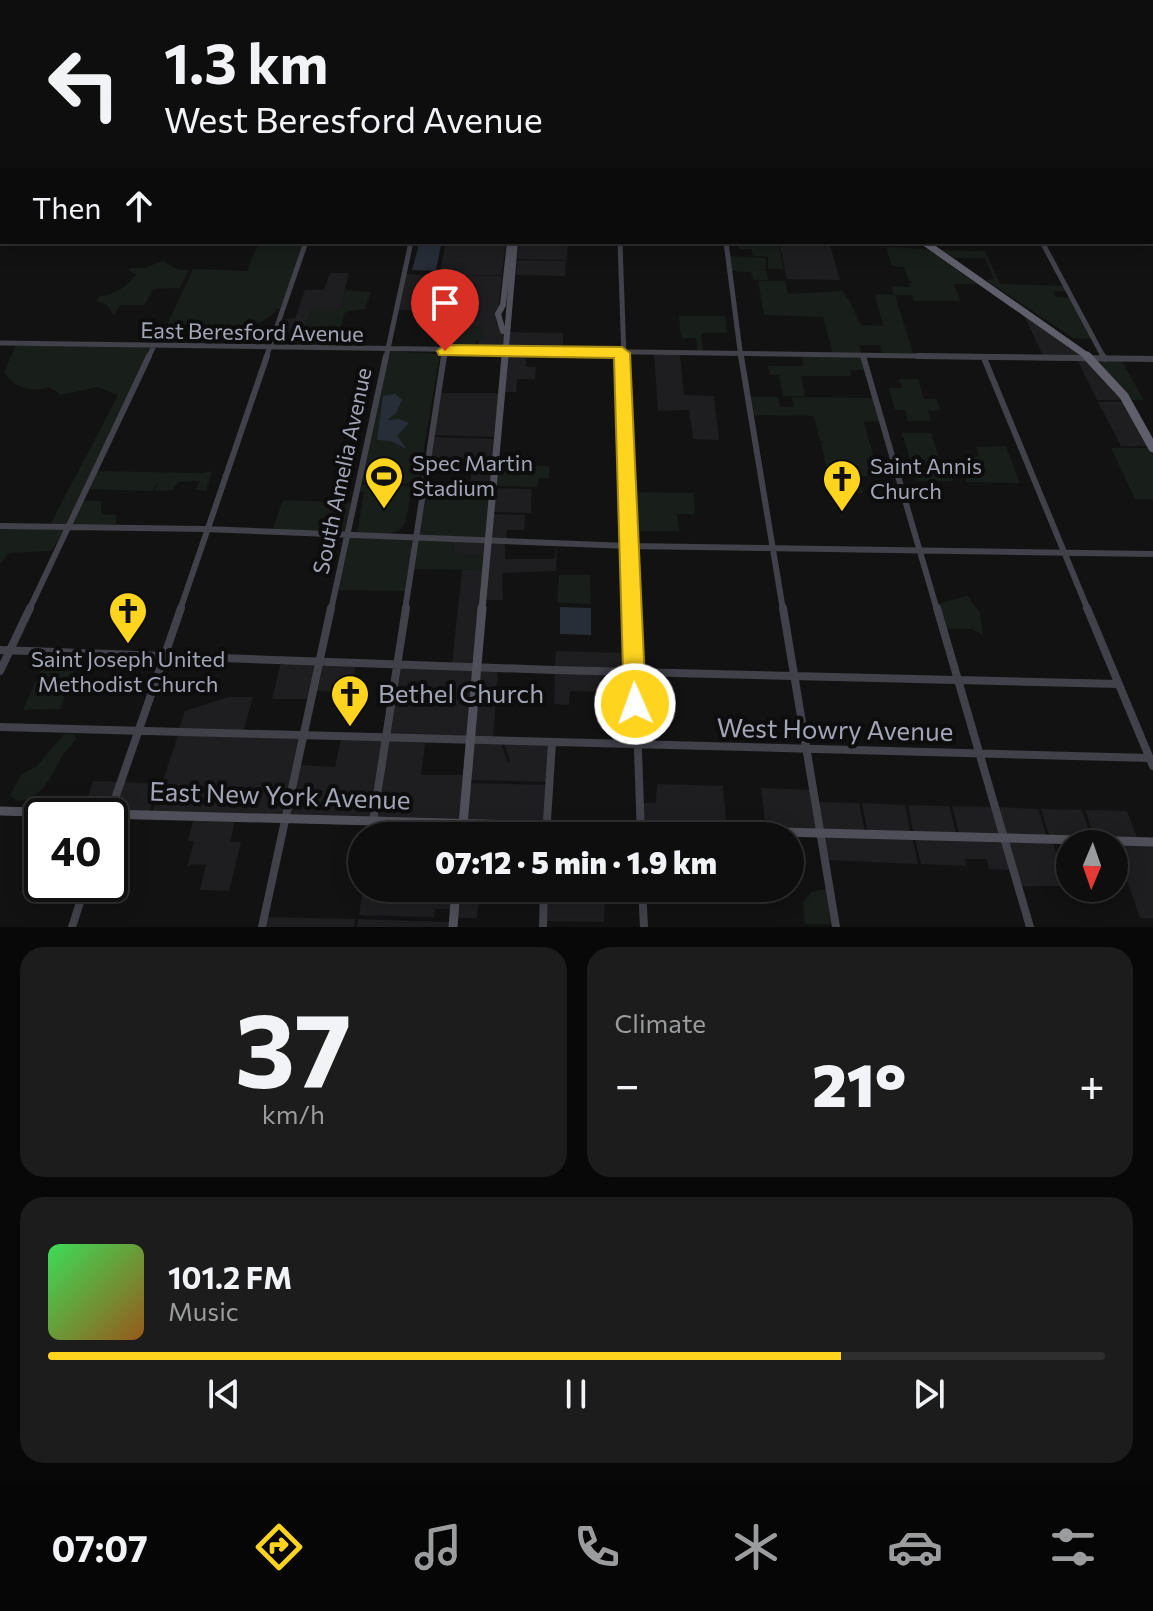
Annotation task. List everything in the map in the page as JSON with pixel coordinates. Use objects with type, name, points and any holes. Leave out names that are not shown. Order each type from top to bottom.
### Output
[{"type":"highway","points":[[927,244],[1092,359],[1121,390],[1153,448]]},
{"type":"main road","points":[[463,822],[504,352],[503,314],[512,244]]},
{"type":"main road","name":"East New York Avenue","points":[[0,811],[24,812]]},
{"type":"main road","name":"East New York Avenue","points":[[128,815],[403,822]]},
{"type":"main road","name":"East New York Avenue","points":[[804,834],[1153,842]]},
{"type":"main road","points":[[453,927],[455,902]]},
{"type":"street","points":[[115,798],[305,244]]},
{"type":"street","name":"South Amelia Avenue","points":[[262,927],[411,244]]},
{"type":"street","points":[[620,244],[640,822]]},
{"type":"street","points":[[726,244],[741,354],[836,927]]},
{"type":"street","points":[[1043,244],[1105,359]]},
{"type":"street","name":"East Beresford Avenue","points":[[0,343],[1153,359]]},
{"type":"street","points":[[0,671],[154,346]]},
{"type":"street","points":[[373,821],[414,563],[414,538],[443,351]]},
{"type":"street","points":[[863,356],[1030,927]]},
{"type":"street","points":[[984,358],[1152,762]]},
{"type":"street","points":[[0,526],[207,530],[628,546],[1153,554]]},
{"type":"street","points":[[0,650],[633,672],[1118,684]]},
{"type":"street","name":"West Howry Avenue","points":[[0,727],[979,754],[1152,762]]},
{"type":"street","points":[[548,822],[552,743]]},
{"type":"street","points":[[72,927],[80,902]]},
{"type":"street","points":[[543,927],[544,902]]},
{"type":"street","points":[[643,902],[644,927]]},
{"type":"shaded area","points":[[258,244],[305,244],[282,309],[277,309],[259,322],[222,326],[213,345],[158,344],[193,269],[247,271]]},
{"type":"shaded area","points":[[419,244],[441,245],[436,271],[412,270]]},
{"type":"shaded area","points":[[446,244],[506,244],[502,275],[462,275],[502,276],[497,323],[504,336],[503,351],[475,351],[484,327],[449,328],[451,311],[396,310],[405,274],[425,275],[422,292],[455,292],[453,304],[472,303],[476,284],[458,283],[458,272],[440,271]]},
{"type":"shaded area","points":[[519,244],[568,244],[567,260],[517,259]]},
{"type":"shaded area","points":[[738,244],[778,244],[784,269],[768,269],[768,257],[753,256],[751,249],[739,249]]},
{"type":"shaded area","points":[[779,244],[830,244],[840,280],[787,279]]},
{"type":"shaded area","points":[[886,247],[927,249],[977,284],[954,284],[961,301],[914,301],[912,295],[895,295],[914,356],[883,356],[880,345],[859,345],[862,356],[833,355],[823,317],[764,315],[758,281],[785,281],[788,294],[842,291],[862,325],[883,326],[875,294],[894,295],[891,286],[910,287],[909,283],[914,282],[909,281],[904,267],[892,266]]},
{"type":"shaded area","points":[[941,250],[985,251],[1000,284],[1065,286],[1068,291],[1053,291],[1056,297],[1071,298],[1094,339],[1073,338],[986,280],[994,279],[985,258],[955,258]]},
{"type":"shaded area","points":[[729,256],[766,258],[766,269],[753,269],[766,270],[768,280],[753,280],[751,272],[731,271]]},
{"type":"shaded area","points":[[517,260],[566,261],[565,276],[516,275]]},
{"type":"shaded area","points":[[163,261],[179,270],[189,270],[180,288],[153,289],[145,305],[120,305],[114,316],[108,306],[96,301],[100,296],[126,286],[136,274],[128,270],[130,268],[144,268]]},
{"type":"shaded area","points":[[330,273],[349,273],[340,309],[312,309],[302,335],[276,335],[281,320],[295,318],[305,290],[324,290]]},
{"type":"shaded area","points":[[345,290],[371,292],[365,309],[345,312],[335,348],[298,348],[312,309],[340,309]]},
{"type":"shaded area","points":[[1021,309],[1090,358],[1044,358]]},
{"type":"shaded area","points":[[679,316],[725,316],[727,333],[701,333],[703,353],[698,353],[696,338],[681,338]]},
{"type":"shaded area","points":[[484,327],[483,340],[476,341],[475,351],[438,348],[448,342],[449,328]]},
{"type":"shaded area","points":[[510,332],[563,333],[563,352],[505,351]]},
{"type":"shaded area","points":[[16,345],[153,347],[68,526],[50,525],[118,395],[98,387],[61,395],[49,387],[30,389],[18,385],[4,372]]},
{"type":"shaded area","points":[[388,353],[440,354],[418,484],[361,482]]},
{"type":"shaded area","points":[[505,353],[526,353],[526,367],[536,367],[535,379],[517,379],[516,392],[502,392]]},
{"type":"shaded area","points":[[654,355],[680,355],[684,395],[714,396],[719,440],[693,439],[689,410],[658,411]]},
{"type":"shaded area","points":[[802,357],[862,357],[866,370],[850,370],[851,376],[801,376],[805,396],[783,396],[779,375],[770,375],[768,366],[803,366]]},
{"type":"shaded area","points":[[1077,359],[1092,360],[1126,400],[1097,400]]},
{"type":"shaded area","points":[[1098,360],[1121,360],[1144,400],[1131,400]]},
{"type":"shaded area","points":[[899,379],[918,379],[924,399],[937,399],[940,410],[928,411],[931,421],[908,421],[905,410],[895,410],[889,388],[902,388]]},
{"type":"shaded area","points":[[440,393],[499,393],[495,437],[433,435]]},
{"type":"shaded area","points":[[395,394],[402,400],[396,413],[387,420],[399,419],[409,423],[397,436],[407,449],[390,441],[377,440],[383,396]]},
{"type":"shaded area","points":[[749,397],[778,397],[780,407],[794,407],[792,397],[874,398],[880,421],[864,422],[879,476],[859,476],[863,493],[832,492],[821,443],[824,442],[820,441],[814,416],[752,415]]},
{"type":"shaded area","points":[[1098,402],[1127,402],[1151,446],[1121,446]]},
{"type":"shaded area","points":[[902,433],[931,433],[943,469],[949,469],[953,481],[917,481]]},
{"type":"shaded area","points":[[433,437],[495,439],[491,486],[470,485],[472,468],[428,466]]},
{"type":"shaded area","points":[[1006,446],[1020,483],[967,482],[963,470],[977,469],[973,457],[979,456],[976,447]]},
{"type":"shaded area","points":[[1111,448],[1149,448],[1153,455],[1153,499],[1135,499]]},
{"type":"shaded area","points":[[509,465],[549,466],[549,478],[539,478],[537,487],[496,486],[498,467],[507,468]]},
{"type":"shaded area","points":[[96,471],[212,471],[206,491],[195,490],[200,481],[178,482],[173,490],[155,491],[158,482],[152,491],[87,489]]},
{"type":"shaded area","name":"Spec Martin Stadium","points":[[361,484],[412,486],[401,529],[395,533],[357,534],[364,492],[359,492]]},
{"type":"shaded area","points":[[426,486],[490,489],[485,539],[419,537]]},
{"type":"shaded area","points":[[493,488],[532,489],[531,513],[491,512]]},
{"type":"shaded area","points":[[629,492],[694,493],[695,514],[677,514],[679,531],[630,531]]},
{"type":"shaded area","points":[[283,500],[353,503],[347,534],[272,531]]},
{"type":"shaded area","points":[[82,501],[101,501],[102,514],[116,515],[116,524],[70,526]]},
{"type":"shaded area","points":[[491,514],[525,515],[524,530],[507,530],[506,541],[489,540]]},
{"type":"shaded area","points":[[0,527],[67,528],[51,551],[9,553],[0,564]]},
{"type":"shaded area","points":[[349,536],[411,539],[413,563],[405,591],[336,590]]},
{"type":"shaded area","points":[[417,539],[454,541],[453,553],[484,555],[482,570],[414,569]]},
{"type":"shaded area","points":[[454,541],[486,542],[475,666],[452,664],[462,570],[481,570],[453,554]]},
{"type":"shaded area","points":[[489,542],[505,543],[505,559],[554,559],[557,545],[556,571],[502,573],[503,600],[484,600]]},
{"type":"shaded area","points":[[559,575],[590,575],[591,604],[557,603]]},
{"type":"shaded area","points":[[967,596],[980,612],[983,635],[972,629],[944,629],[937,604]]},
{"type":"shaded area","points":[[560,607],[591,608],[591,635],[560,634]]},
{"type":"shaded area","points":[[556,651],[631,653],[632,671],[555,668]]},
{"type":"shaded area","points":[[281,662],[318,663],[310,699],[272,699]]},
{"type":"shaded area","points":[[320,663],[356,664],[351,692],[316,691]]},
{"type":"shaded area","points":[[399,666],[475,668],[469,739],[388,737]]},
{"type":"shaded area","points":[[41,669],[75,670],[60,709],[23,710]]},
{"type":"shaded area","points":[[478,669],[498,669],[493,740],[472,739]]},
{"type":"shaded area","points":[[555,671],[632,673],[633,692],[570,691],[569,705],[554,704]]},
{"type":"shaded area","points":[[228,697],[253,697],[243,732],[179,729],[185,711]]},
{"type":"shaded area","points":[[179,732],[302,738],[284,817],[152,813]]},
{"type":"shaded area","points":[[64,734],[74,734],[76,739],[39,793],[17,801],[10,796],[21,775],[37,766]]},
{"type":"shaded area","points":[[341,739],[384,740],[372,819],[287,817],[301,765],[335,767]]},
{"type":"shaded area","points":[[387,740],[469,742],[462,822],[375,819]],"holes":[[[425,743],[466,744],[464,775],[421,775]]]},
{"type":"shaded area","points":[[471,742],[501,743],[508,763],[504,743],[550,745],[549,782],[468,780]]},
{"type":"shaded area","points":[[93,781],[119,782],[114,798],[87,798]]},
{"type":"shaded area","points":[[122,782],[159,784],[149,813],[128,812],[128,798],[117,798]]},
{"type":"shaded area","points":[[468,783],[549,785],[548,822],[465,822]]},
{"type":"shaded area","points":[[657,784],[723,786],[726,822],[642,822],[641,803],[656,803]]},
{"type":"shaded area","points":[[761,788],[813,790],[820,832],[804,832],[804,822],[765,822]]},
{"type":"shaded area","points":[[818,802],[859,803],[865,833],[823,832]]},
{"type":"shaded area","points":[[862,803],[905,805],[911,834],[868,833]]},
{"type":"shaded area","points":[[908,805],[949,806],[957,836],[914,835]]},
{"type":"shaded area","points":[[952,806],[993,807],[1002,837],[960,836]]},
{"type":"shaded area","points":[[996,807],[1038,809],[1047,838],[1005,837]]},
{"type":"shaded area","points":[[1041,809],[1082,810],[1089,830],[1056,830],[1056,838],[1050,838]]},
{"type":"shaded area","points":[[1085,810],[1127,811],[1138,840],[1128,840],[1128,830],[1092,830]]},
{"type":"shaded area","points":[[128,816],[283,823],[235,821],[230,842],[241,842],[229,891],[200,890],[206,865],[192,864],[187,867],[194,841],[188,841],[193,821],[128,820]]},
{"type":"shaded area","points":[[823,836],[912,838],[918,864],[827,860]]},
{"type":"shaded area","points":[[915,838],[1003,840],[1012,870],[989,869],[987,859],[965,859],[966,866],[921,864]]},
{"type":"shaded area","points":[[1006,840],[1053,842],[1056,886],[1020,886]]},
{"type":"shaded area","points":[[1128,844],[1153,844],[1153,918],[1140,918],[1128,883]]},
{"type":"shaded area","points":[[826,889],[831,924],[805,924],[803,902],[811,892]]},
{"type":"shaded area","points":[[361,902],[452,902],[451,909],[435,909],[434,917],[359,915]]},
{"type":"shaded area","points":[[457,902],[479,902],[477,918],[455,918]]},
{"type":"shaded area","points":[[546,902],[605,902],[604,922],[545,921]]},
{"type":"shaded area","points":[[266,917],[355,919],[354,927],[264,927]]},
{"type":"shaded area","points":[[358,919],[452,922],[451,927],[357,927]]},
{"type":"place","name":"Spec Martin Stadium","points":[[384,510]]},
{"type":"place","name":"Saint Annis Church","points":[[842,513]]},
{"type":"place","name":"Saint Joseph United Methodist Church","points":[[128,645]]},
{"type":"place","name":"Bethel Church","points":[[350,728]]},
{"type":"route","points":[[445,351],[622,353],[635,704]]}]
